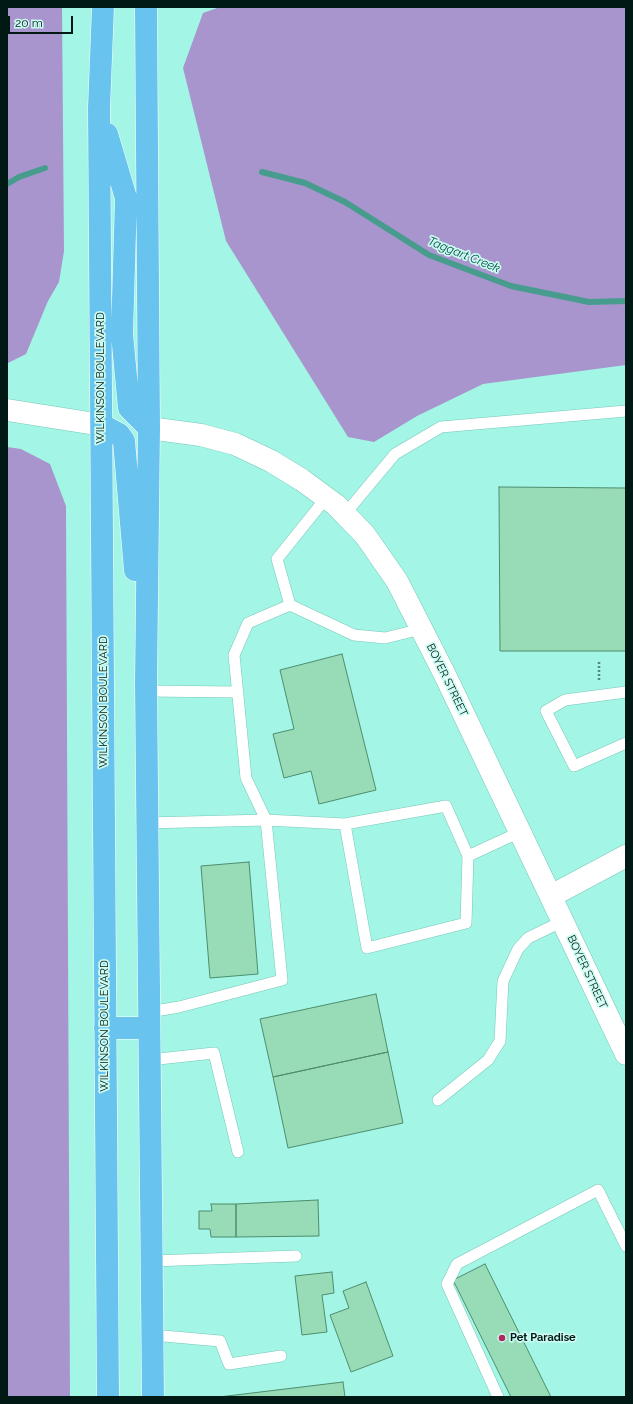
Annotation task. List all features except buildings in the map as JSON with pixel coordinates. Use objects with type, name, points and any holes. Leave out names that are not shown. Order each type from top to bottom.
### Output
[{"type":"main road","name":"WILKINSON BOULEVARD","points":[[103,7],[99,108],[108,1397]]},
{"type":"main road","points":[[146,7],[149,428],[146,687],[153,1397]]},
{"type":"main road","points":[[99,108],[126,198],[122,334],[129,408],[149,428]]},
{"type":"main road","points":[[7,410],[102,425],[119,434],[124,441],[146,687]]},
{"type":"main road","name":"BOYER STREET","points":[[149,428],[201,435],[234,444],[271,461],[302,480],[326,498],[345,514],[365,535],[397,581],[551,896],[626,1054]]},
{"type":"main road","points":[[551,896],[626,856]]},
{"type":"main road","points":[[106,1028],[149,1020]]},
{"type":"lane","points":[[345,514],[395,454],[442,427],[626,411]]},
{"type":"lane","points":[[290,605],[277,559],[326,498]]},
{"type":"lane","points":[[149,1020],[179,1007],[282,980],[266,820],[246,778],[234,655],[248,623],[290,605],[354,635],[385,638],[421,629]]},
{"type":"lane","points":[[146,687],[238,692]]},
{"type":"lane","points":[[626,692],[564,700],[546,711],[574,766],[626,743]]},
{"type":"lane","points":[[147,823],[266,820],[345,824],[446,806],[468,856],[466,923],[367,948],[345,824]]},
{"type":"lane","points":[[468,856],[520,832]]},
{"type":"lane","points":[[438,1100],[488,1060],[500,1040],[503,981],[518,949],[528,938],[563,921]]},
{"type":"lane","points":[[149,1060],[214,1053],[238,1152]]},
{"type":"lane","points":[[498,1397],[447,1284],[457,1264],[598,1190],[626,1246]]},
{"type":"lane","points":[[151,1261],[296,1256]]},
{"type":"lane","points":[[152,1335],[220,1341],[229,1364],[281,1356]]},
{"type":"shaded area","points":[[7,7],[62,7],[64,251],[59,282],[48,301],[26,354],[8,363]]},
{"type":"shaded area","points":[[220,7],[626,7],[626,365],[483,384],[417,416],[374,442],[348,437],[226,241],[183,68],[203,13]]},
{"type":"shaded area","points":[[7,447],[21,449],[50,464],[66,506],[70,1397],[7,1397]]},
{"type":"waterway","name":"Taggart Creek","points":[[7,184],[19,177],[45,168]]},
{"type":"waterway","name":"Taggart Creek","points":[[262,172],[305,183],[345,202],[429,255],[511,286],[589,302],[626,301]]},
{"type":"place","name":"Pet Paradise","points":[[502,1338]]}]
